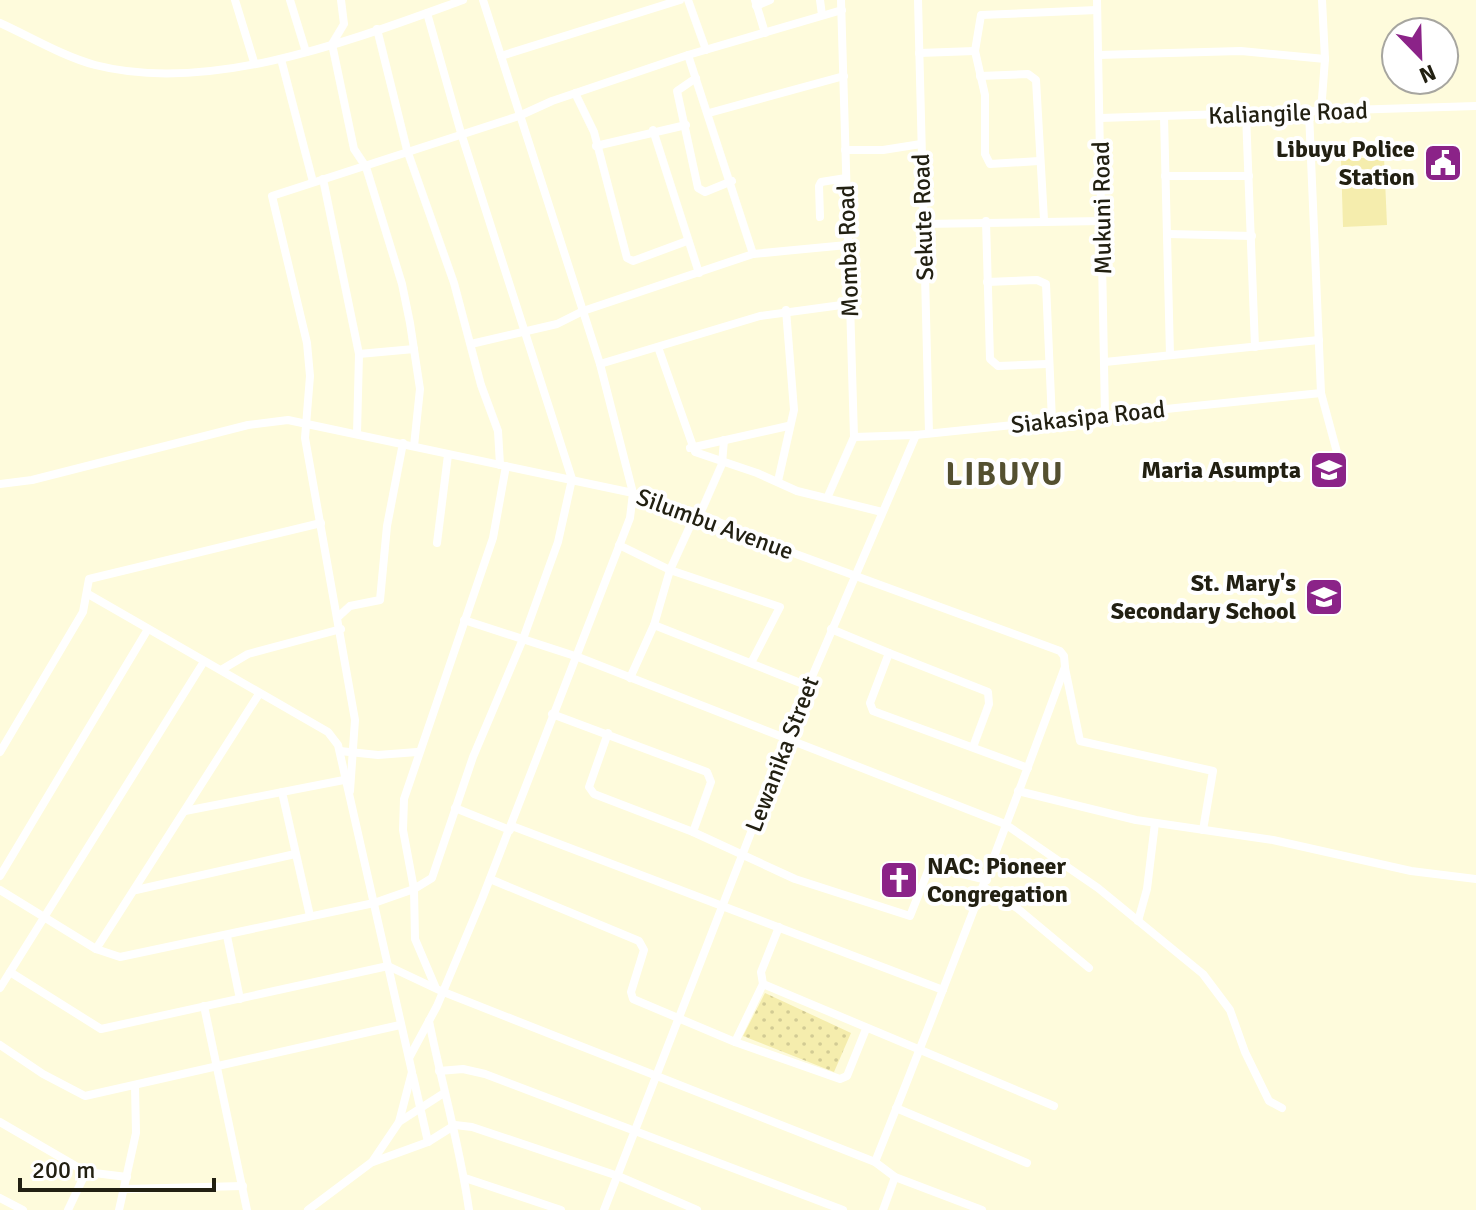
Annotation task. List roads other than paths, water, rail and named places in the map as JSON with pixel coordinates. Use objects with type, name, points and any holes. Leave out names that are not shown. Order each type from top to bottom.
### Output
[{"type":"street","points":[[235,0],[254,62]]},
{"type":"street","points":[[290,0],[306,52]]},
{"type":"street","points":[[341,0],[344,24],[332,44],[354,149],[366,167],[402,284],[420,389],[414,446]]},
{"type":"street","points":[[0,23],[94,65],[177,73],[220,70],[281,59],[463,0]]},
{"type":"street","points":[[501,56],[680,0]]},
{"type":"street","points":[[688,0],[706,50]]},
{"type":"street","points":[[765,33],[756,3],[770,0]]},
{"type":"street","points":[[820,0],[822,15]]},
{"type":"street","name":"Momba Road","points":[[828,496],[854,437],[841,0]]},
{"type":"street","name":"Sekute Road","points":[[918,0],[929,433]]},
{"type":"street","name":"Mukuni Road","points":[[1097,0],[1105,415]]},
{"type":"street","points":[[1321,112],[1325,59],[1322,0]]},
{"type":"street","points":[[409,1058],[429,1020],[438,988],[511,828],[552,714],[578,657],[630,518],[633,493],[600,364],[485,1]]},
{"type":"street","points":[[349,779],[355,720],[339,616],[305,438],[310,376],[307,343],[272,196],[519,116],[575,93],[688,55],[842,10]]},
{"type":"street","points":[[1039,161],[990,164],[985,154],[987,116],[975,51],[981,15],[1097,10]]},
{"type":"street","points":[[0,890],[96,949],[120,957],[374,903],[414,889],[432,878],[455,808],[558,542],[572,479],[461,133],[427,13]]},
{"type":"street","points":[[377,29],[407,150],[454,283],[481,385],[498,431],[503,466],[493,538],[417,752],[403,815],[414,889],[415,939],[438,988]]},
{"type":"street","points":[[919,53],[975,51]]},
{"type":"street","points":[[1098,55],[1241,51],[1325,59]]},
{"type":"street","points":[[688,55],[732,181],[753,254]]},
{"type":"street","points":[[281,59],[313,182]]},
{"type":"street","points":[[709,113],[844,76]]},
{"type":"street","points":[[980,76],[1034,76],[1039,87],[1039,161],[1044,220]]},
{"type":"street","points":[[696,78],[677,91],[694,174],[701,192],[732,181]]},
{"type":"street","points":[[575,93],[590,119],[629,261],[687,241]]},
{"type":"street","name":"Kaliangile Road","points":[[1100,118],[1476,106]]},
{"type":"street","points":[[1309,112],[1321,393],[1338,456]]},
{"type":"street","points":[[1246,114],[1255,347]]},
{"type":"street","points":[[1164,117],[1170,355]]},
{"type":"street","points":[[596,146],[653,130],[686,125]]},
{"type":"street","points":[[653,130],[699,273]]},
{"type":"street","points":[[845,150],[883,150],[921,144]]},
{"type":"street","points":[[1165,176],[1249,176]]},
{"type":"street","points":[[820,217],[819,186],[846,178]]},
{"type":"street","points":[[323,179],[359,354],[357,434]]},
{"type":"street","points":[[986,221],[992,364],[1047,364]]},
{"type":"street","points":[[923,224],[1102,221]]},
{"type":"street","points":[[1168,234],[1252,236]]},
{"type":"street","points":[[471,344],[557,324],[583,311],[753,254],[847,245]]},
{"type":"street","points":[[987,282],[1037,280],[1046,284],[1047,364],[1052,421]]},
{"type":"street","points":[[600,364],[786,310],[849,304]]},
{"type":"street","points":[[778,481],[794,410],[786,310]]},
{"type":"street","points":[[1105,362],[1319,340]]},
{"type":"street","points":[[658,347],[690,448],[722,464],[778,481],[797,491],[828,496],[882,512]]},
{"type":"street","points":[[359,354],[414,349]]},
{"type":"street","name":"Siakasipa Road","points":[[854,437],[916,435],[1321,393]]},
{"type":"street","name":"Silumbu Avenue","points":[[0,484],[32,480],[248,425],[288,420],[307,423],[633,493],[698,513],[855,576],[1060,651],[1065,667]]},
{"type":"street","points":[[690,448],[788,426]]},
{"type":"street","name":"Lewanika Street","points":[[604,1210],[789,742],[808,686],[916,435]]},
{"type":"street","points":[[630,678],[654,625],[670,570],[722,464],[724,440]]},
{"type":"street","points":[[339,616],[350,606],[380,600],[387,526],[403,443]]},
{"type":"street","points":[[437,543],[448,455]]},
{"type":"street","points":[[0,752],[83,612],[89,579],[321,523]]},
{"type":"street","points":[[619,545],[670,570],[780,607],[751,663]]},
{"type":"street","points":[[88,594],[203,663],[221,670],[328,732],[340,751],[349,779],[400,1025],[428,1142]]},
{"type":"street","points":[[464,620],[578,657],[1005,824],[1098,888],[1187,959],[1230,1010],[1260,1085],[1269,1101],[1282,1108]]},
{"type":"street","points":[[654,625],[808,686]]},
{"type":"street","points":[[0,876],[148,629]]},
{"type":"street","points":[[221,670],[248,654],[341,629]]},
{"type":"street","points":[[831,629],[988,692],[989,704],[973,747]]},
{"type":"street","points":[[889,653],[869,708],[1028,768]]},
{"type":"street","points":[[0,988],[203,663]]},
{"type":"street","points":[[875,1162],[917,1048],[986,884],[1005,824],[1065,667]]},
{"type":"street","points":[[1065,667],[1080,741],[1213,771],[1203,830]]},
{"type":"street","points":[[96,949],[259,694]]},
{"type":"street","points":[[552,714],[608,733],[711,776],[693,832]]},
{"type":"street","points":[[608,733],[590,781],[591,791],[693,832],[795,879],[910,916],[930,866],[986,884],[1089,968]]},
{"type":"street","points":[[340,751],[417,752]]},
{"type":"street","points":[[185,811],[349,779]]},
{"type":"street","points":[[1018,791],[1155,823],[1289,843],[1411,871],[1476,879]]},
{"type":"street","points":[[282,792],[310,916]]},
{"type":"street","points":[[455,808],[943,990]]},
{"type":"street","points":[[1138,921],[1147,889],[1155,823]]},
{"type":"street","points":[[136,890],[295,854]]},
{"type":"street","points":[[490,879],[639,941],[644,950],[630,996],[735,1042],[840,1079],[847,1076],[866,1029]]},
{"type":"street","points":[[735,1042],[763,984],[761,972],[779,927]]},
{"type":"street","points":[[227,936],[240,999]]},
{"type":"street","points":[[10,972],[101,1029],[388,966],[875,1162],[895,1177],[982,1210]]},
{"type":"street","points":[[763,984],[1054,1106]]},
{"type":"street","points":[[204,1006],[247,1210]]},
{"type":"street","points":[[429,1020],[444,1093],[455,1125],[469,1210]]},
{"type":"street","points":[[0,1045],[43,1074],[85,1096],[400,1025]]},
{"type":"street","points":[[439,1071],[473,1070],[843,1210]]},
{"type":"street","points":[[372,1162],[399,1122],[412,1072]]},
{"type":"street","points":[[119,1210],[136,1133],[135,1086]]},
{"type":"street","points":[[399,1122],[444,1093]]},
{"type":"street","points":[[896,1108],[1027,1163]]},
{"type":"street","points":[[0,1122],[86,1172],[127,1177]]},
{"type":"street","points":[[308,1210],[372,1162],[428,1142],[455,1125],[481,1129],[618,1176],[697,1210]]},
{"type":"street","points":[[68,1210],[86,1172]]},
{"type":"street","points":[[883,1210],[895,1177]]},
{"type":"street","points":[[465,1178],[561,1210]]},
{"type":"street","points":[[125,1189],[243,1186]]},
{"type":"street","points":[[0,1198],[23,1210]]},
{"type":"place","name":"Libuyu Police Station","points":[[1443,163]]},
{"type":"place","name":"Maria Asumpta","points":[[1329,470]]},
{"type":"place","name":"St. Mary's Secondary School","points":[[1324,597]]},
{"type":"place","name":"NAC: Pioneer Congregation","points":[[899,880]]},
{"type":"district","name":"LIBUYU","points":[[1005,474]]}]
